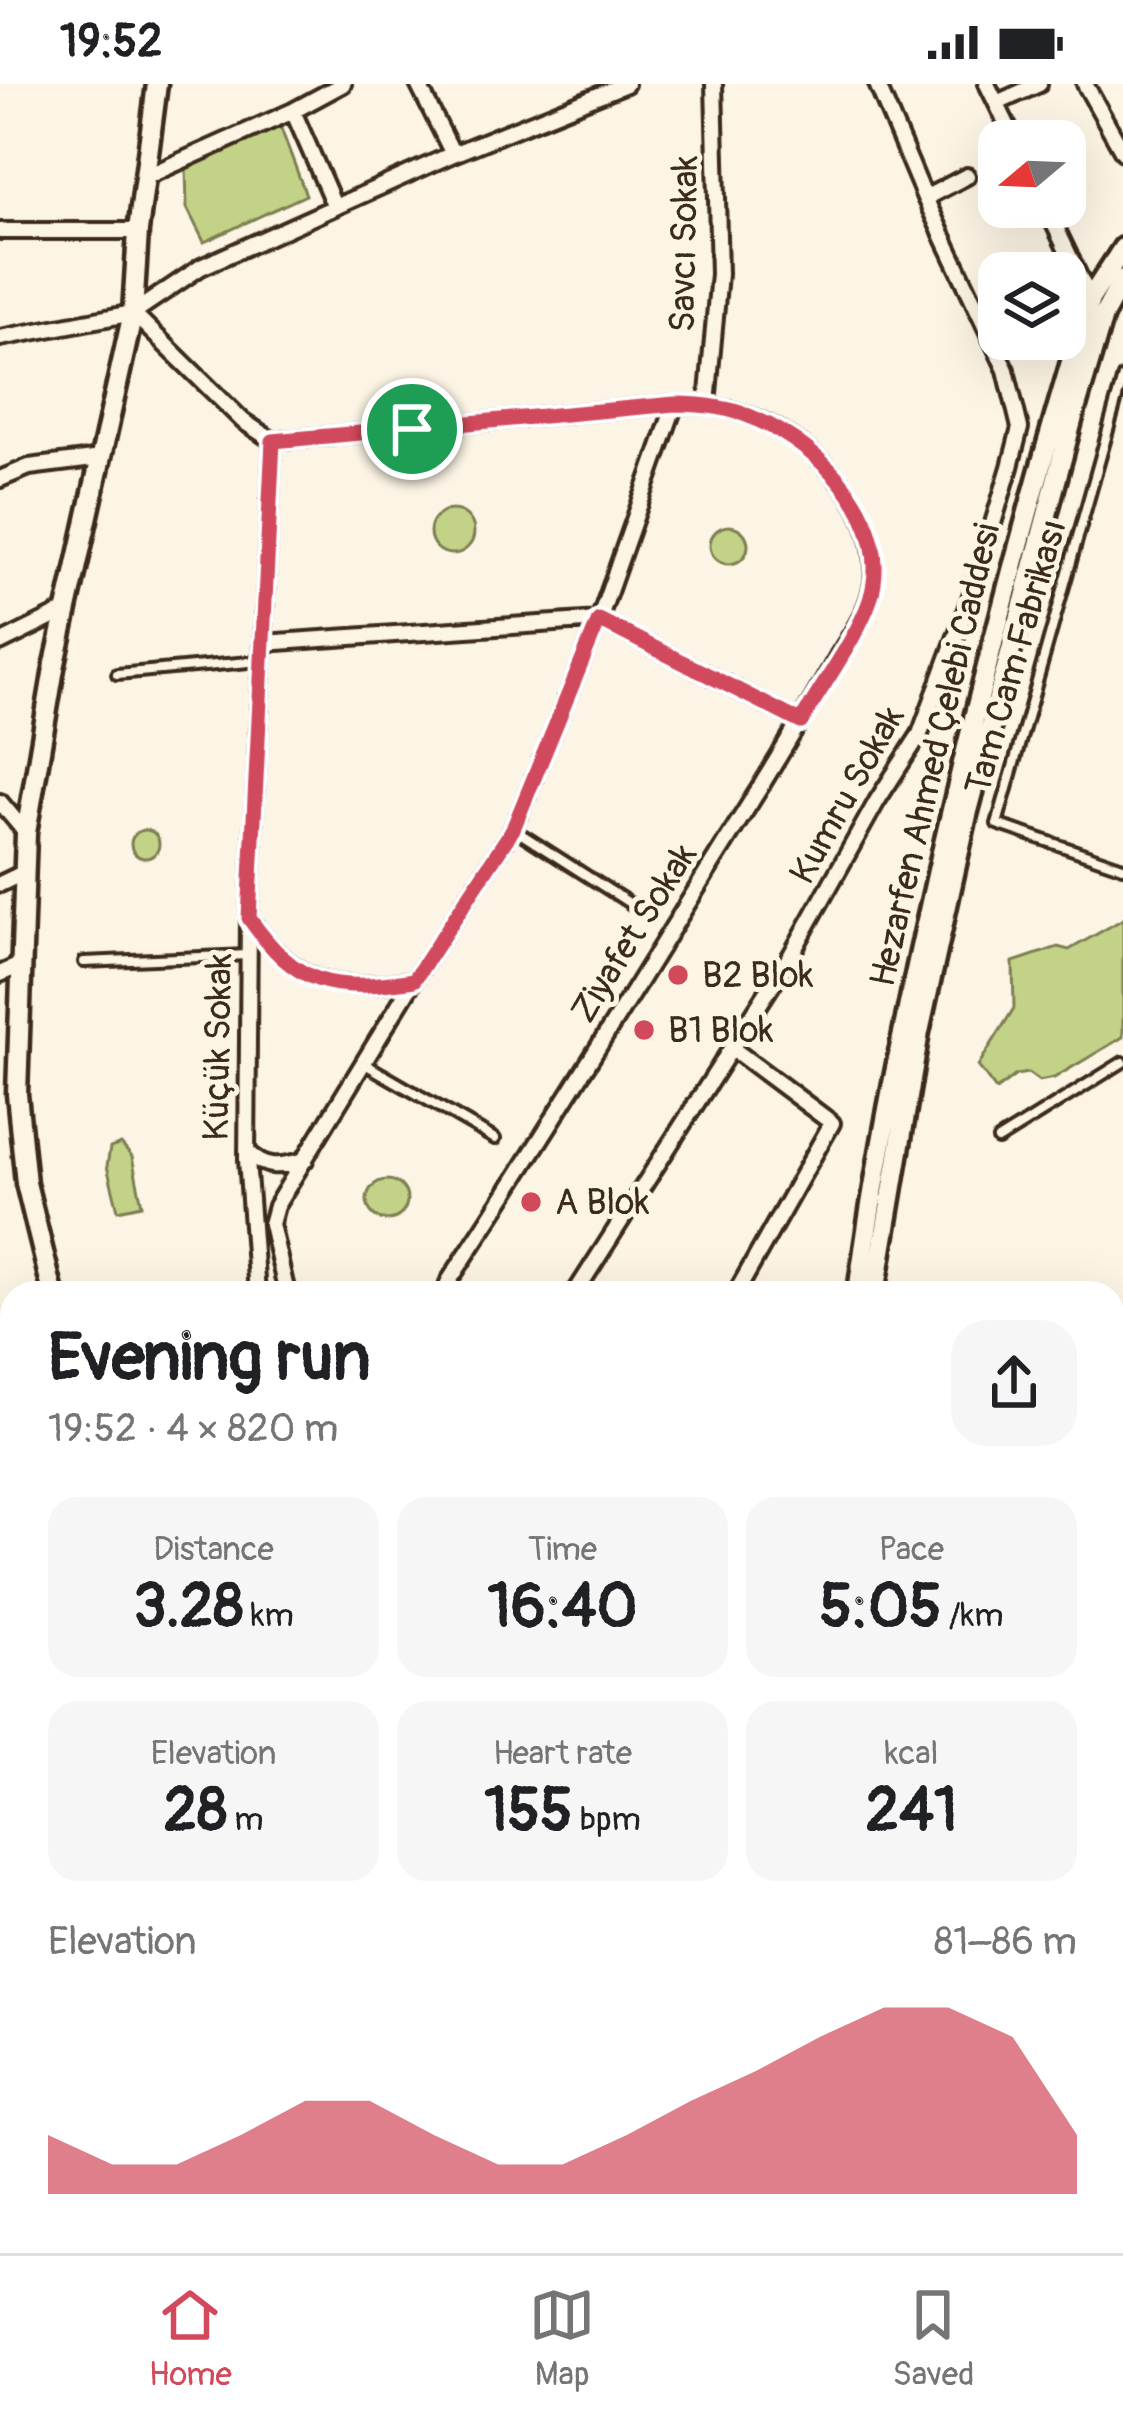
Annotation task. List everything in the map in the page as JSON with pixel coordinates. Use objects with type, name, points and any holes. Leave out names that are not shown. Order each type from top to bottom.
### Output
[{"type":"street","points":[[50,1281],[26,1183],[17,1094],[26,832],[67,610],[134,313],[143,178],[157,84]]},
{"type":"street","points":[[143,178],[343,84]]},
{"type":"street","points":[[418,84],[453,154]]},
{"type":"street","points":[[0,338],[134,313],[201,267],[453,154],[626,84]]},
{"type":"street","name":"Savcı Sokak","points":[[707,404],[718,274],[714,84]]},
{"type":"street","name":"Kumru Sokak","points":[[583,1281],[733,1049],[920,734],[996,521],[1020,428],[1006,370],[877,84]]},
{"type":"street","points":[[987,84],[1005,120]]},
{"type":"street","points":[[997,104],[1039,84]]},
{"type":"street","points":[[1085,84],[1123,152]]},
{"type":"street","points":[[293,111],[335,207]]},
{"type":"street","points":[[925,198],[967,176]]},
{"type":"street","points":[[1056,228],[1103,316]]},
{"type":"street","points":[[0,231],[138,231]]},
{"type":"street","name":"Hezarfen Ahmed Çelebi Caddesi","points":[[860,1281],[882,1138],[955,788],[1017,549],[1090,299],[1123,248]]},
{"type":"street","name":"Hezarfen Ahmed Çelebi Caddesi","points":[[877,1281],[919,1032],[968,814],[1038,542],[1103,316],[1123,279]]},
{"type":"street","points":[[134,313],[243,422],[273,441],[707,404]]},
{"type":"street","points":[[284,1281],[271,1224],[276,1206],[513,829],[599,620],[675,404]]},
{"type":"street","name":"Ziyafet Sokak","points":[[449,1281],[801,722],[869,602],[874,545],[856,502],[837,479],[777,429],[707,404]]},
{"type":"street","name":"Küçük Sokak","points":[[256,1281],[247,1150],[249,918],[273,441]]},
{"type":"street","points":[[0,479],[28,467],[101,458]]},
{"type":"street","points":[[0,643],[67,610]]},
{"type":"street","points":[[262,643],[599,620],[801,722]]},
{"type":"street","points":[[0,802],[26,832]]},
{"type":"street","points":[[0,884],[23,873]]},
{"type":"street","points":[[249,918],[272,951],[317,982],[365,987],[414,980]]},
{"type":"street","points":[[0,974],[20,965]]},
{"type":"street","points":[[733,1049],[832,1124],[743,1281]]},
{"type":"street","points":[[247,1150],[264,1165],[305,1160]]},
{"type":"lane","name":"Tam Cam Fabrikası","points":[[1123,377],[998,824],[1123,867]]},
{"type":"lane","points":[[117,674],[262,660]]},
{"type":"lane","points":[[513,829],[645,913]]},
{"type":"lane","points":[[83,962],[249,955]]},
{"type":"lane","points":[[998,1140],[1123,1062]]},
{"type":"lane","points":[[365,1064],[495,1139]]},
{"type":"green space","points":[[280,126],[306,195],[204,242],[187,208],[186,167]]},
{"type":"green space","points":[[452,510],[467,517],[474,532],[467,547],[452,554],[437,547],[430,532],[437,517]]},
{"type":"green space","points":[[729,526],[743,531],[748,545],[743,559],[729,564],[715,559],[710,545],[715,531]]},
{"type":"green space","points":[[145,830],[155,834],[159,844],[155,854],[145,858],[135,854],[131,844],[135,834]]},
{"type":"green space","points":[[1123,919],[1123,1037],[1054,1078],[1039,1081],[1028,1073],[1016,1075],[996,1090],[978,1066],[1014,1008],[1013,962],[1058,947],[1069,950]]},
{"type":"green space","points":[[121,1144],[132,1157],[142,1205],[118,1210],[107,1166],[110,1148]]},
{"type":"green space","points":[[387,1180],[401,1186],[407,1200],[401,1214],[387,1220],[373,1214],[367,1200],[373,1186]]},
{"type":"place","name":"B2 Blok","points":[[678,975]]},
{"type":"place","name":"B1 Blok","points":[[644,1030]]},
{"type":"place","name":"A Blok","points":[[531,1202]]},
{"type":"route","points":[[675,404],[707,404],[753,417],[808,454],[856,502],[874,545],[873,584],[869,602],[801,722],[599,620],[513,829],[414,980],[365,987],[317,982],[272,951],[249,918],[273,441],[412,429],[675,404]]}]
